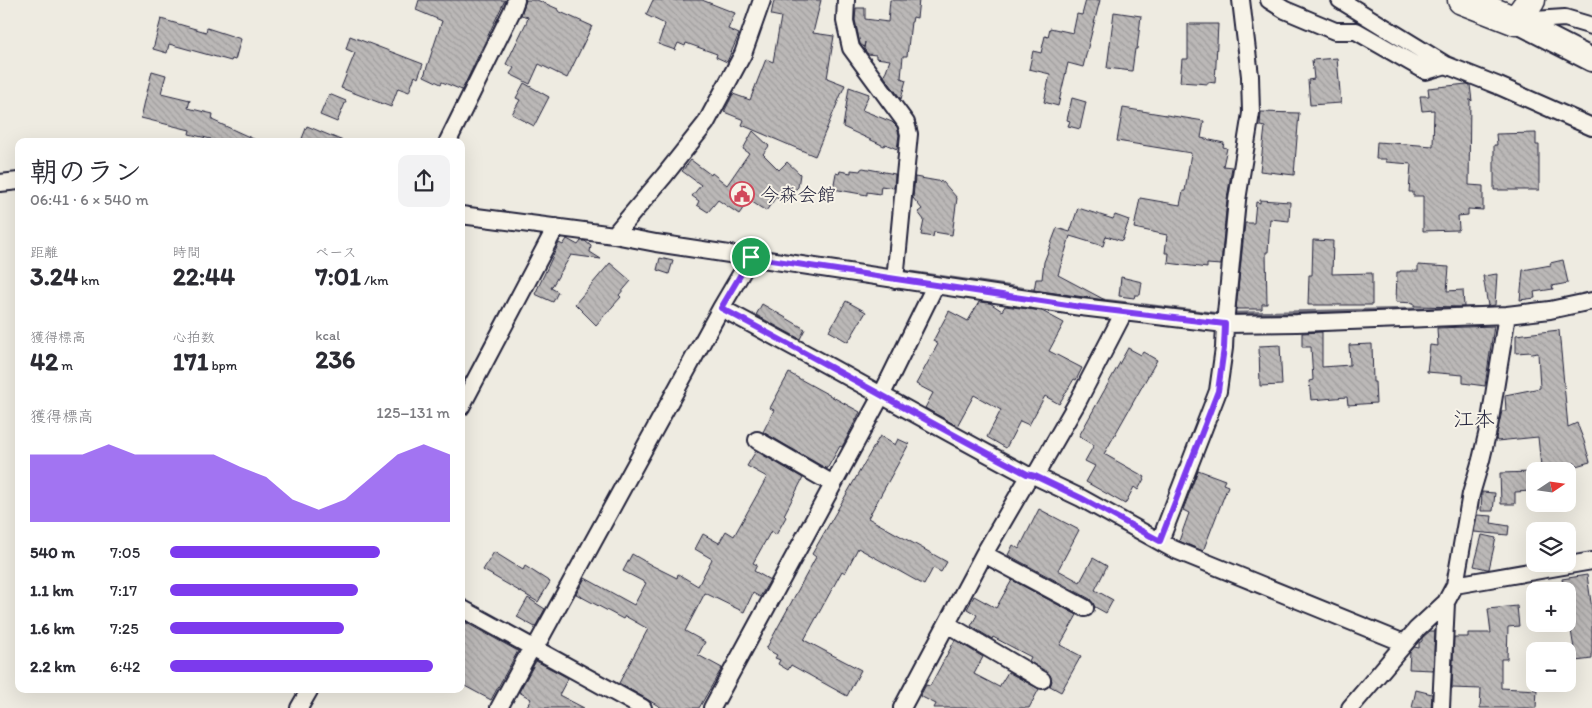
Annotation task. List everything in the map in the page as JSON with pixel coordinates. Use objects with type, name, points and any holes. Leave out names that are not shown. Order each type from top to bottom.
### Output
[{"type":"highway","points":[[1462,0],[1520,7]]},
{"type":"main road","points":[[1520,7],[1592,60]]},
{"type":"street","points":[[449,138],[516,0]]},
{"type":"street","points":[[614,235],[706,123],[743,54],[762,0]]},
{"type":"street","points":[[846,0],[845,21],[851,48],[906,123],[909,134],[895,280]]},
{"type":"street","points":[[1160,541],[1218,391],[1224,348],[1237,200],[1251,113],[1250,76],[1241,0]]},
{"type":"street","points":[[1269,0],[1285,10],[1335,31],[1356,31],[1426,71],[1446,65]]},
{"type":"street","points":[[1340,0],[1446,65],[1499,86],[1592,128]]},
{"type":"street","points":[[1520,7],[1592,26]]},
{"type":"street","points":[[0,183],[15,181]]},
{"type":"street","points":[[465,216],[614,235],[935,286],[1225,324],[1507,315],[1550,310],[1592,301]]},
{"type":"street","points":[[465,399],[556,227]]},
{"type":"street","points":[[499,708],[751,257]]},
{"type":"street","points":[[712,708],[881,396],[935,286]]},
{"type":"street","points":[[721,308],[800,349],[881,396],[1032,476],[1081,498],[1181,553],[1404,643]]},
{"type":"street","points":[[902,708],[984,554],[1077,403],[1124,312]]},
{"type":"street","points":[[1350,708],[1422,623],[1446,602],[1455,585],[1472,494],[1488,426],[1507,315]]},
{"type":"street","points":[[757,440],[833,484]]},
{"type":"street","points":[[984,554],[1085,608]]},
{"type":"street","points":[[1455,585],[1592,561]]},
{"type":"street","points":[[1441,708],[1446,602]]},
{"type":"street","points":[[465,610],[643,708]]},
{"type":"street","points":[[947,624],[1042,680]]},
{"type":"street","points":[[299,708],[308,693]]},
{"type":"building","points":[[419,0],[505,0],[462,90],[442,82],[441,84],[424,76],[442,21],[416,10]]},
{"type":"building","points":[[526,0],[537,0],[592,26],[567,78],[539,64],[530,84],[510,74],[514,68],[506,64],[527,21],[528,17],[521,15]]},
{"type":"building","points":[[653,0],[702,0],[735,13],[728,29],[739,34],[727,62],[716,57],[717,54],[686,43],[685,46],[678,43],[675,50],[658,44],[665,24],[646,15]]},
{"type":"building","points":[[774,0],[821,0],[813,33],[834,36],[827,78],[845,85],[815,156],[742,125],[744,120],[724,112],[733,94],[750,100],[766,59],[773,62],[781,17],[771,15]]},
{"type":"building","points":[[890,0],[919,0],[917,18],[913,17],[911,22],[907,56],[903,56],[901,78],[906,80],[901,99],[884,76],[890,60],[876,58],[876,55],[868,54],[864,49],[865,42],[864,47],[860,44],[855,20],[856,8],[865,8],[865,19],[888,22]]},
{"type":"building","points":[[1086,0],[1100,0],[1083,67],[1068,63],[1058,106],[1044,102],[1050,74],[1029,69],[1033,51],[1041,53],[1045,36],[1048,37],[1050,28],[1073,33],[1077,14],[1082,15]]},
{"type":"building","points":[[1114,12],[1141,16],[1132,71],[1107,68]]},
{"type":"building","points":[[161,19],[206,32],[207,28],[241,39],[235,60],[232,59],[231,61],[169,44],[167,53],[153,49]]},
{"type":"building","points":[[1188,24],[1218,24],[1215,83],[1180,82],[1182,59],[1188,59]]},
{"type":"building","points":[[350,36],[423,64],[418,78],[415,76],[409,92],[398,88],[391,107],[341,88],[355,53],[346,49]]},
{"type":"building","points":[[1337,58],[1341,103],[1310,105],[1308,80],[1314,79],[1312,60]]},
{"type":"building","points":[[152,71],[166,75],[161,93],[190,100],[188,108],[213,114],[212,120],[251,138],[207,138],[189,134],[190,130],[141,118]]},
{"type":"building","points":[[524,83],[549,97],[534,126],[512,114],[520,100],[516,98]]},
{"type":"building","points":[[1470,85],[1472,101],[1470,99],[1469,185],[1483,186],[1483,210],[1468,209],[1468,215],[1458,216],[1458,230],[1423,231],[1423,196],[1413,196],[1413,192],[1409,192],[1411,164],[1386,162],[1386,159],[1376,159],[1377,142],[1433,146],[1434,110],[1422,111],[1420,96],[1429,96],[1428,88]]},
{"type":"building","points":[[849,87],[869,94],[862,110],[892,122],[897,127],[899,135],[897,149],[885,144],[884,146],[843,127]]},
{"type":"building","points":[[329,94],[346,101],[337,122],[320,115]]},
{"type":"building","points":[[1072,98],[1086,102],[1080,129],[1068,126],[1070,121],[1067,120]]},
{"type":"building","points":[[1123,108],[1204,121],[1201,138],[1224,143],[1223,147],[1227,148],[1223,166],[1232,167],[1221,265],[1207,264],[1207,268],[1168,263],[1169,253],[1165,253],[1167,235],[1134,228],[1140,198],[1180,205],[1183,191],[1185,191],[1191,153],[1117,141]]},
{"type":"building","points":[[1261,112],[1299,113],[1294,175],[1260,171],[1265,127],[1260,126]]},
{"type":"building","points":[[307,126],[336,138],[302,138]]},
{"type":"building","points":[[753,131],[769,146],[763,154],[779,170],[787,162],[800,174],[798,187],[782,203],[776,197],[766,211],[749,200],[739,214],[718,200],[708,212],[697,205],[699,201],[692,196],[701,185],[682,171],[691,160],[727,185],[749,153],[743,149]]},
{"type":"building","points":[[1536,133],[1536,145],[1539,145],[1539,190],[1494,190],[1494,145],[1497,145],[1496,134]]},
{"type":"building","points":[[863,168],[895,174],[894,188],[881,186],[880,194],[867,192],[867,195],[833,189],[836,173],[839,174],[840,171],[851,173],[851,170],[860,171]]},
{"type":"building","points":[[915,177],[943,182],[957,198],[952,235],[934,232],[933,237],[921,235],[924,220],[918,212],[922,209],[913,198]]},
{"type":"building","points":[[1260,200],[1290,202],[1289,221],[1270,219],[1268,252],[1266,252],[1267,304],[1262,304],[1262,309],[1236,309],[1245,223],[1254,223],[1256,202],[1260,203]]},
{"type":"building","points":[[1078,208],[1113,219],[1115,215],[1129,220],[1122,241],[1106,236],[1103,246],[1070,236],[1058,275],[1105,300],[1034,290],[1036,279],[1042,279],[1044,262],[1057,228],[1070,232]]},
{"type":"building","points":[[567,239],[578,245],[581,241],[585,241],[591,246],[590,252],[601,259],[571,255],[551,288],[558,292],[553,302],[535,294],[559,243],[563,245]]},
{"type":"building","points":[[1313,240],[1333,241],[1332,274],[1372,273],[1372,305],[1308,305],[1309,275],[1312,275]]},
{"type":"building","points":[[660,258],[673,261],[669,274],[657,270]]},
{"type":"building","points":[[1563,260],[1568,283],[1552,286],[1553,289],[1534,292],[1535,298],[1520,300],[1523,270],[1551,265],[1550,263]]},
{"type":"building","points":[[610,263],[631,281],[619,295],[621,297],[596,325],[575,304]]},
{"type":"building","points":[[1418,265],[1449,267],[1447,291],[1463,290],[1464,307],[1414,306],[1414,303],[1396,302],[1397,272],[1418,271]]},
{"type":"building","points":[[1497,274],[1495,305],[1488,306],[1483,276]]},
{"type":"building","points":[[1121,277],[1142,282],[1140,295],[1135,295],[1134,298],[1119,296]]},
{"type":"building","points":[[846,301],[866,312],[848,342],[829,331]]},
{"type":"building","points":[[979,302],[990,303],[1002,311],[1005,306],[1042,311],[1064,323],[1049,351],[1082,368],[1059,404],[1045,396],[1029,425],[1020,421],[1006,448],[987,437],[1001,410],[974,395],[957,426],[925,408],[933,393],[916,384],[938,344],[933,341],[949,311],[968,321]]},
{"type":"building","points":[[762,304],[805,329],[800,339],[756,315]]},
{"type":"building","points":[[1494,326],[1485,386],[1463,383],[1463,375],[1427,372],[1430,345],[1438,346],[1437,328]]},
{"type":"building","points":[[1559,330],[1568,427],[1577,423],[1590,462],[1576,466],[1576,462],[1540,462],[1538,437],[1497,441],[1502,411],[1506,411],[1505,395],[1540,388],[1538,353],[1516,353],[1516,335]]},
{"type":"building","points":[[1322,332],[1322,367],[1350,365],[1349,345],[1372,344],[1373,382],[1375,382],[1376,403],[1348,405],[1347,397],[1311,400],[1309,381],[1313,380],[1311,347],[1302,347],[1302,333]]},
{"type":"building","points":[[1280,345],[1282,385],[1260,386],[1259,346]]},
{"type":"building","points":[[1128,348],[1141,355],[1143,352],[1157,360],[1104,454],[1145,477],[1138,490],[1134,487],[1125,504],[1086,482],[1095,466],[1085,461],[1094,445],[1079,436]]},
{"type":"building","points":[[789,373],[860,412],[842,447],[840,446],[827,469],[763,432],[774,410],[770,408]]},
{"type":"building","points":[[880,436],[895,445],[898,439],[909,444],[868,518],[947,562],[941,572],[933,568],[924,585],[858,548],[845,573],[842,571],[804,640],[861,670],[847,696],[791,665],[788,670],[778,664],[780,660],[775,658],[777,655],[766,649],[816,557],[812,554]]},
{"type":"building","points":[[756,451],[803,478],[776,535],[771,531],[753,563],[757,565],[754,571],[770,580],[760,597],[753,593],[744,612],[705,593],[685,631],[705,642],[698,655],[722,668],[699,708],[662,708],[619,683],[648,629],[625,616],[623,619],[576,594],[585,578],[634,605],[646,583],[623,571],[632,554],[677,578],[678,574],[698,586],[712,559],[695,549],[703,534],[719,543],[726,531],[734,536],[767,477],[747,466]]},
{"type":"building","points":[[1198,470],[1225,480],[1223,484],[1228,486],[1203,551],[1179,541],[1189,513],[1183,510]]},
{"type":"building","points":[[1526,472],[1526,491],[1515,492],[1515,504],[1501,504],[1500,473]]},
{"type":"building","points":[[1482,492],[1495,493],[1493,511],[1481,511]]},
{"type":"building","points":[[1039,509],[1079,530],[1058,570],[1080,582],[1093,558],[1107,566],[1095,590],[1113,600],[1106,613],[1095,607],[1090,599],[1008,555],[1013,545],[1019,549]]},
{"type":"building","points":[[1477,515],[1492,516],[1491,523],[1509,526],[1508,535],[1474,532]]},
{"type":"building","points":[[1482,535],[1496,538],[1489,569],[1474,566]]},
{"type":"building","points":[[494,552],[523,570],[525,566],[550,582],[538,602],[483,570]]},
{"type":"building","points":[[1587,575],[1592,609],[1592,659],[1576,661],[1576,642],[1573,642],[1571,632],[1576,632],[1576,582],[1562,582],[1562,579]]},
{"type":"building","points":[[1012,580],[1077,615],[1060,645],[1081,656],[1061,692],[1050,686],[1052,681],[1050,675],[1029,661],[1031,657],[993,637],[992,639],[971,626],[977,615],[967,609],[974,596],[996,608]]},
{"type":"building","points":[[528,598],[545,609],[535,627],[517,617]]},
{"type":"building","points":[[1517,606],[1519,626],[1508,627],[1507,659],[1501,659],[1501,688],[1537,692],[1536,708],[1480,708],[1481,689],[1452,688],[1454,637],[1468,637],[1468,633],[1491,633],[1488,609]]},
{"type":"building","points":[[465,622],[518,651],[491,700],[465,686]]},
{"type":"building","points":[[1430,631],[1435,631],[1433,670],[1409,669],[1410,652],[1414,647],[1419,648],[1422,638]]},
{"type":"building","points":[[955,640],[983,657],[974,674],[999,687],[1008,672],[1039,689],[1029,708],[934,708],[936,704],[920,696],[926,685],[930,686]]},
{"type":"building","points":[[536,661],[568,678],[559,695],[584,708],[526,708],[531,699],[519,692]]},
{"type":"building","points":[[1416,690],[1432,694],[1431,708],[1412,708]]},
{"type":"waterway","points":[[898,271],[1105,301],[1222,315]]},
{"type":"waterway","points":[[1230,314],[1490,308]]},
{"type":"place","name":"今森会館","points":[[742,194]]},
{"type":"district","name":"江本","points":[[1474,418]]},
{"type":"route","points":[[751,257],[1081,307],[1225,324],[1218,391],[1160,541],[1081,498],[1027,474],[932,424],[800,349],[721,308],[751,257]]}]
